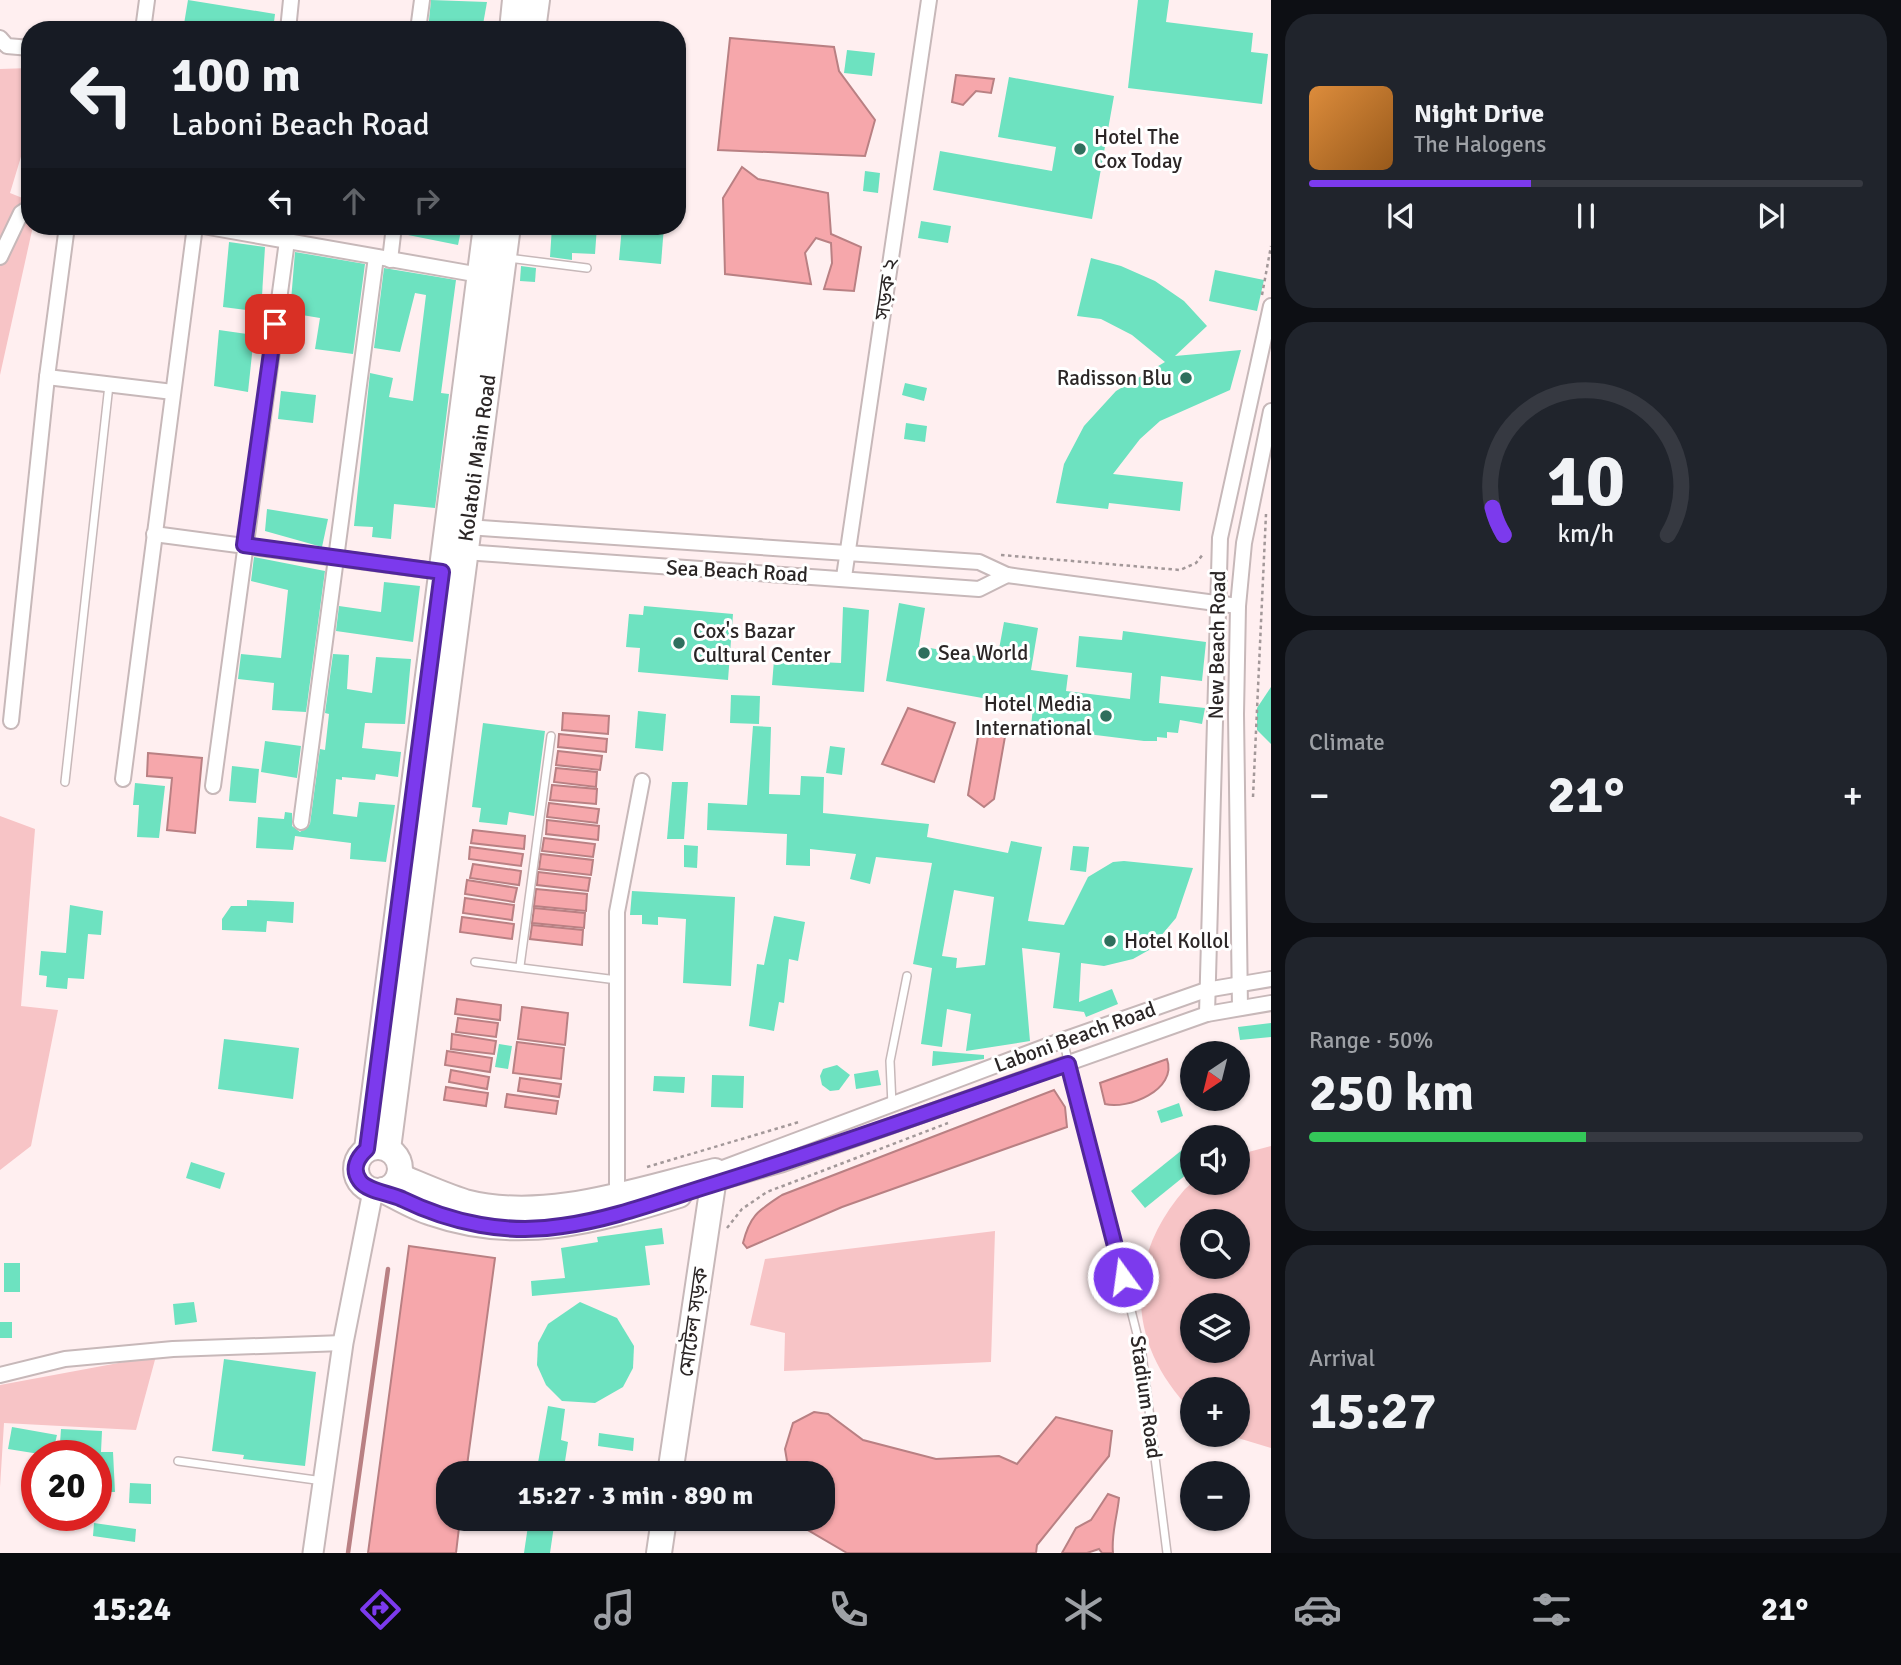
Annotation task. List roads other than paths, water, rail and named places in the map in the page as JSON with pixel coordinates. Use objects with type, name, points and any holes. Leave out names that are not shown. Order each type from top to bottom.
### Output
[{"type":"highway","points":[[513,21],[516,0]]},
{"type":"highway","points":[[534,21],[537,0]]},
{"type":"highway","name":"Kolatoli Main Road","points":[[406,931],[442,572],[485,235]]},
{"type":"highway","name":"Kolatoli Main Road","points":[[378,1149],[406,931],[464,552],[507,235]]},
{"type":"highway","points":[[378,1149],[396,1156],[400,1166],[385,1186],[357,1177],[359,1156],[378,1149]]},
{"type":"highway","name":"Laboni Beach Road","points":[[385,1186],[466,1202],[507,1207],[556,1207],[714,1178]]},
{"type":"highway","name":"Laboni Beach Road","points":[[385,1186],[431,1213],[508,1228],[561,1227],[621,1213],[714,1178]]},
{"type":"highway","name":"মোটেল সড়ক","points":[[672,1461],[714,1178]]},
{"type":"highway","points":[[659,1553],[662,1531]]},
{"type":"street","points":[[144,21],[147,0]]},
{"type":"street","points":[[289,21],[291,0]]},
{"type":"street","points":[[419,21],[422,0]]},
{"type":"street","name":"সড়ক ২","points":[[844,578],[929,0]]},
{"type":"street","points":[[2,44],[21,47]]},
{"type":"street","points":[[0,257],[21,214]]},
{"type":"street","points":[[11,721],[47,377],[66,235]]},
{"type":"street","points":[[123,779],[194,235]]},
{"type":"street","points":[[273,235],[287,241],[480,275]]},
{"type":"street","points":[[301,822],[338,557],[359,368],[383,258],[391,235]]},
{"type":"street","points":[[213,786],[287,241]]},
{"type":"street","name":"New Beach Road","points":[[1207,1014],[1220,538],[1256,375],[1266,306]]},
{"type":"street","points":[[1256,375],[1271,379]]},
{"type":"street","points":[[47,377],[173,392]]},
{"type":"street","name":"New Beach Road","points":[[1240,1008],[1238,606],[1244,543],[1271,411]]},
{"type":"street","name":"Sea Beach Road","points":[[467,527],[979,562],[1007,575],[1238,606]]},
{"type":"street","points":[[154,534],[442,572]]},
{"type":"street","points":[[660,567],[661,541]]},
{"type":"street","name":"Sea Beach Road","points":[[464,552],[979,589],[1007,575]]},
{"type":"street","points":[[617,1194],[617,912],[642,781]]},
{"type":"street","name":"Laboni Beach Road","points":[[714,1178],[892,1105],[1063,1040],[1206,990],[1271,979]]},
{"type":"street","name":"Laboni Beach Road","points":[[714,1178],[783,1164],[1207,1014],[1271,1003]]},
{"type":"street","points":[[313,1553],[343,1343],[385,1186]]},
{"type":"street","points":[[0,1375],[65,1359],[173,1349],[343,1343]]},
{"type":"lane","points":[[504,257],[587,268]]},
{"type":"lane","points":[[65,782],[109,385]]},
{"type":"lane","points":[[520,966],[551,736]]},
{"type":"lane","points":[[475,962],[617,980]]},
{"type":"lane","points":[[892,1105],[890,1061],[907,976]]},
{"type":"lane","name":"Stadium Road","points":[[1063,1040],[1142,1354],[1167,1553]]},
{"type":"lane","points":[[178,1461],[323,1481]]},
{"type":"waterway","points":[[348,1553],[388,1269]]},
{"type":"place","name":"Hotel The Cox Today","points":[[1080,149]]},
{"type":"place","name":"Radisson Blu","points":[[1186,378]]},
{"type":"place","name":"Cox's Bazar Cultural Center","points":[[679,643]]},
{"type":"place","name":"Sea World","points":[[924,653]]},
{"type":"place","name":"Hotel Media International","points":[[1106,716]]},
{"type":"place","name":"Hotel Kollol","points":[[1110,941]]}]
